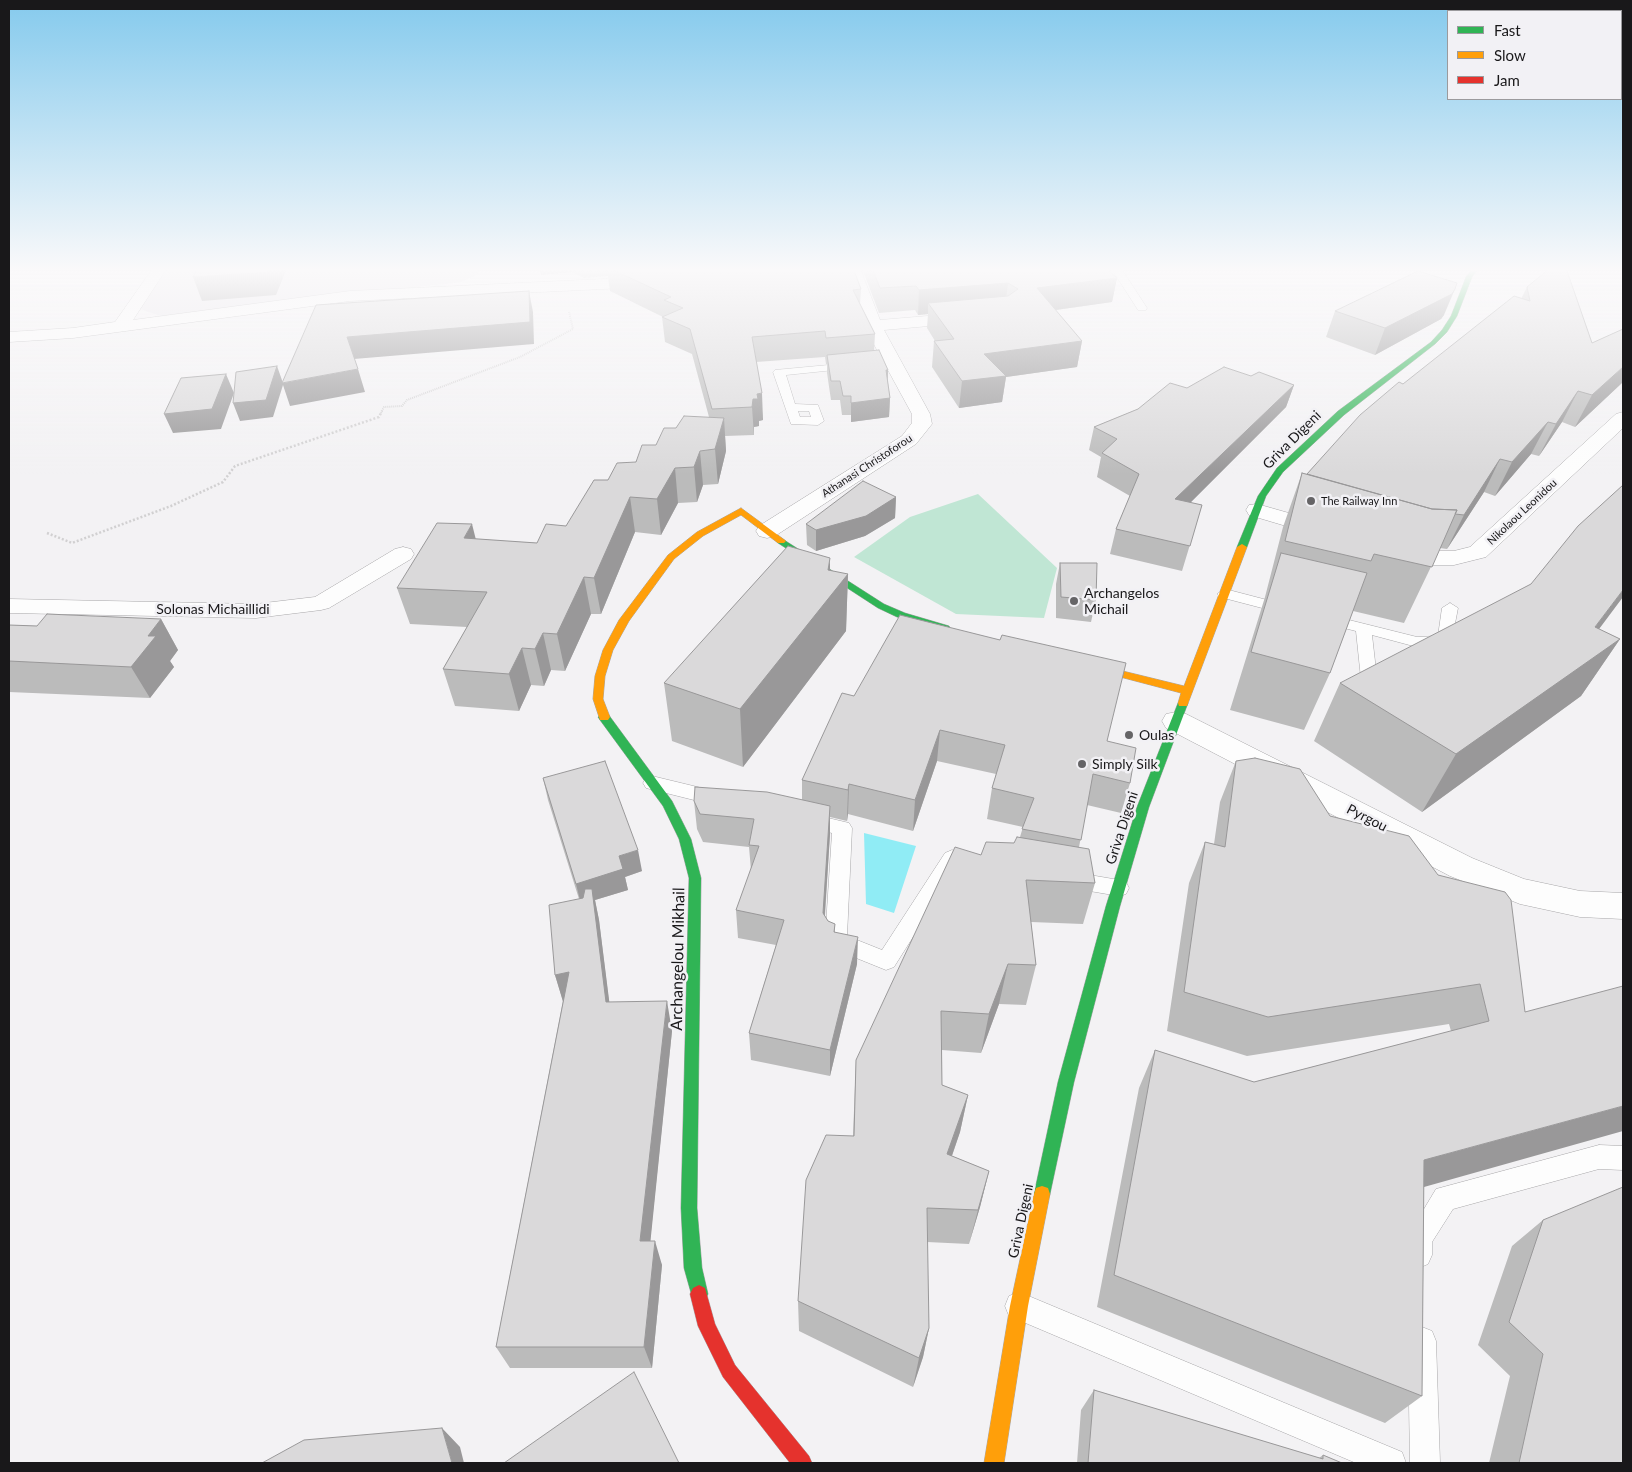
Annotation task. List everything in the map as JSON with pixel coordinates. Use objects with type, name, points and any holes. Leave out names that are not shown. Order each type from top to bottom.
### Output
[{"type":"main road","name":"Griva Digeni","points":[[994,1463],[1019,1306],[1066,1082],[1119,888],[1144,807],[1262,496],[1271,482],[1299,450],[1341,413],[1439,337]]},
{"type":"main road","name":"Archangelou Mikhail","points":[[767,531],[741,511],[700,534],[671,557],[624,620],[608,650],[600,676],[598,699],[604,717],[668,804],[685,838],[696,878],[689,1208],[693,1268],[708,1326],[729,1371],[802,1463]]},
{"type":"main road","points":[[767,531],[881,606],[901,615],[960,632]]},
{"type":"main road","points":[[1070,661],[1188,691]]},
{"type":"street","name":"Athanasi Christoforou","points":[[767,531],[909,440],[922,424],[921,414],[888,363],[878,337]]},
{"type":"street","name":"Nikolaou Leonidou","points":[[1379,547],[1407,555],[1429,558],[1454,558],[1478,552],[1623,418]]},
{"type":"street","points":[[1257,510],[1341,536]]},
{"type":"street","name":"Solonas Michaillidi","points":[[9,606],[256,611],[321,603],[403,554]]},
{"type":"street","name":"Pyrgou","points":[[1176,721],[1461,867],[1520,891],[1580,904],[1623,906]]},
{"type":"lane","points":[[792,408],[779,372],[864,365]]},
{"type":"lane","points":[[1225,594],[1417,642],[1445,640],[1450,608]]},
{"type":"lane","points":[[1363,628],[1370,688]]},
{"type":"lane","points":[[652,783],[738,803]]},
{"type":"lane","points":[[785,815],[842,828],[836,941],[886,961],[952,858],[981,864]]},
{"type":"lane","points":[[1050,876],[1119,888]]},
{"type":"lane","points":[[1420,1278],[1419,1239],[1445,1198],[1599,1157],[1623,1158]]},
{"type":"lane","points":[[1019,1306],[1391,1463]]},
{"type":"lane","points":[[1421,1317],[1425,1463]]},
{"type":"path","points":[[46,533],[72,544],[171,506],[223,482],[235,466],[379,417],[384,407],[402,406],[407,400],[520,357],[558,337]]},
{"type":"green space","points":[[978,494],[1057,568],[1044,618],[956,614],[854,557],[910,517]]},
{"type":"water","points":[[864,833],[916,846],[894,913],[866,904]]},
{"type":"building","points":[[302,337],[351,337],[347,337],[358,369],[282,383]]},
{"type":"building","points":[[692,337],[756,337],[752,337],[762,393],[757,394],[758,399],[753,399],[752,407],[712,409]]},
{"type":"building","points":[[952,337],[1078,337],[1082,341],[984,354],[1006,376],[962,381],[934,341],[954,339]]},
{"type":"building","points":[[1463,337],[1590,337],[1592,343],[1606,337],[1623,337],[1623,367],[1592,395],[1578,391],[1556,424],[1548,422],[1512,462],[1500,459],[1464,515],[1455,514],[1457,510],[1432,509],[1307,474],[1360,415],[1399,382],[1403,384]]},
{"type":"building","points":[[879,350],[888,370],[886,370],[890,398],[851,403],[851,396],[843,396],[840,381],[831,381],[827,355]]},
{"type":"building","points":[[277,366],[266,400],[233,403],[236,372]]},
{"type":"building","points":[[1224,367],[1251,376],[1259,372],[1294,385],[1175,499],[1202,505],[1190,546],[1116,529],[1139,474],[1102,453],[1117,439],[1094,427],[1138,409],[1170,383],[1187,388]]},
{"type":"building","points":[[226,374],[212,409],[164,414],[181,378]]},
{"type":"building","points":[[684,416],[724,418],[715,449],[700,451],[694,467],[675,468],[657,499],[630,497],[594,578],[584,577],[557,634],[543,633],[535,649],[522,648],[509,674],[443,669],[487,592],[397,588],[437,523],[472,524],[464,538],[537,543],[546,524],[566,526],[594,480],[608,480],[617,463],[636,462],[642,445],[656,445],[664,428],[676,428]]},
{"type":"building","points":[[1302,473],[1432,509],[1457,510],[1432,567],[1374,554],[1371,561],[1285,541]]},
{"type":"building","points":[[863,481],[896,497],[866,516],[816,530],[806,524]]},
{"type":"building","points":[[1623,485],[1623,590],[1595,627],[1620,639],[1456,754],[1340,683],[1531,584],[1578,526]]},
{"type":"building","points":[[788,546],[830,558],[828,570],[848,574],[740,709],[664,683]]},
{"type":"building","points":[[1281,553],[1367,573],[1330,673],[1251,652]]},
{"type":"building","points":[[1060,563],[1097,563],[1096,600],[1061,597]]},
{"type":"building","points":[[47,614],[161,619],[148,636],[156,636],[131,667],[9,661],[9,625],[37,626]]},
{"type":"building","points":[[900,615],[1000,640],[1002,635],[1126,663],[1107,741],[1136,748],[1130,783],[1093,774],[1081,840],[1022,829],[1034,798],[992,788],[1005,745],[940,730],[915,800],[849,784],[848,790],[802,780],[842,693],[854,696]]},
{"type":"building","points":[[1255,758],[1300,769],[1330,816],[1409,836],[1438,875],[1505,892],[1511,900],[1525,1012],[1623,986],[1623,1106],[1424,1160],[1422,1396],[1114,1275],[1155,1050],[1254,1082],[1489,1021],[1480,984],[1268,1017],[1184,992],[1205,842],[1225,847],[1236,761]]},
{"type":"building","points":[[605,761],[638,850],[619,856],[623,869],[576,884],[543,778]]},
{"type":"building","points":[[695,787],[767,792],[830,806],[823,913],[828,921],[835,924],[834,932],[858,937],[830,1050],[749,1033],[784,920],[736,910],[759,846],[749,845],[754,819],[700,814],[694,801]]},
{"type":"building","points":[[1017,837],[1089,849],[1095,883],[1026,880],[1036,965],[1008,964],[989,1014],[941,1011],[942,1085],[968,1095],[947,1154],[989,1171],[978,1210],[927,1208],[929,1328],[919,1358],[798,1301],[806,1180],[826,1135],[854,1136],[856,1060],[955,847],[981,855],[986,842],[1014,843]]},
{"type":"building","points":[[585,889],[592,889],[606,1002],[667,1001],[640,1241],[655,1241],[644,1347],[496,1347],[569,972],[555,975],[549,905],[583,898]]},
{"type":"building","points":[[1623,1187],[1623,1463],[1519,1463],[1543,1354],[1509,1322],[1543,1220]]},
{"type":"building","points":[[634,1372],[679,1463],[504,1463]]},
{"type":"building","points":[[1094,1390],[1323,1459],[1323,1455],[1342,1463],[1088,1463]]},
{"type":"building","points":[[442,1428],[452,1463],[262,1463],[304,1440]]},
{"type":"traffic: fast","points":[[1242,547],[1262,496],[1280,470],[1341,413],[1439,337]]},
{"type":"traffic: fast","points":[[781,541],[881,606],[901,615],[945,628]]},
{"type":"traffic: fast","points":[[1042,1194],[1066,1082],[1113,906],[1143,807],[1183,703]]},
{"type":"traffic: fast","points":[[604,717],[668,804],[685,839],[695,878],[689,1208],[693,1268],[699,1294]]},
{"type":"traffic: slow","points":[[604,717],[598,699],[600,676],[608,650],[624,620],[671,557],[700,534],[741,511],[781,541]]},
{"type":"traffic: slow","points":[[1183,703],[1242,547]]},
{"type":"traffic: slow","points":[[1086,665],[1188,691]]},
{"type":"traffic: slow","points":[[994,1463],[1019,1306],[1042,1194]]},
{"type":"traffic: jam","points":[[699,1294],[707,1326],[729,1371],[802,1463]]},
{"type":"place","name":"The Railway Inn","points":[[1311,501]]},
{"type":"place","name":"Archangelos Michail","points":[[1074,601]]},
{"type":"place","name":"Oulas","points":[[1129,735]]},
{"type":"place","name":"Simply Silk","points":[[1082,764]]}]
